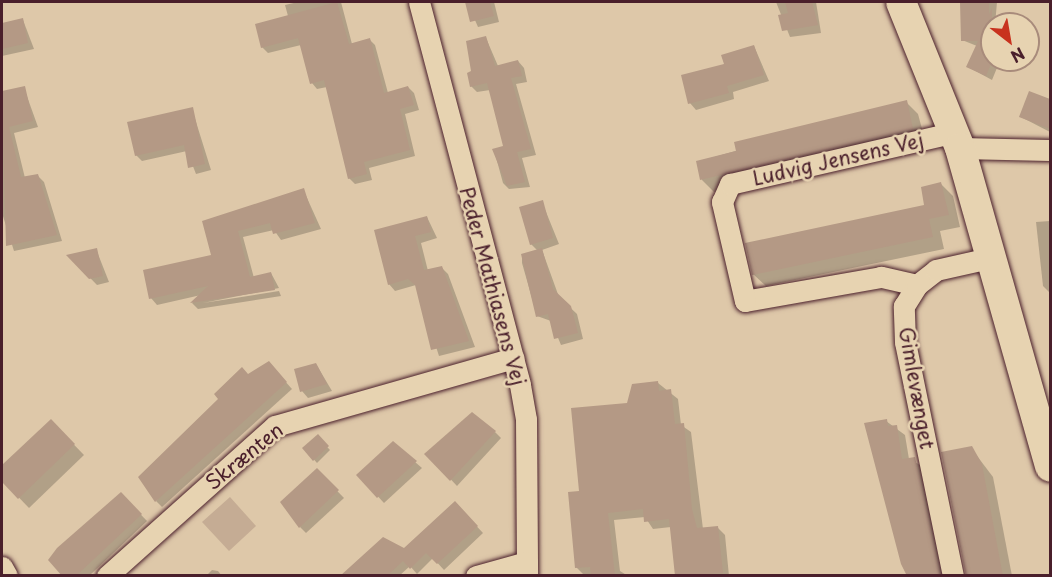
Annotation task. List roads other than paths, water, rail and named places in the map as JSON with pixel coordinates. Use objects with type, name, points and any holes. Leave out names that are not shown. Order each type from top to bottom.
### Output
[{"type":"street","name":"Peder Mathiasens Vej","points":[[419,2],[513,358],[526,418],[527,569]]},
{"type":"street","points":[[902,2],[957,140],[994,257],[1050,467]]},
{"type":"street","name":"Ludvig Jensens Vej","points":[[917,285],[880,277],[745,301],[722,202],[730,184],[957,140],[1050,150]]},
{"type":"street","points":[[917,285],[936,270],[994,257]]},
{"type":"street","name":"Gimlevænget","points":[[917,285],[904,306],[905,342],[953,576]]},
{"type":"street","name":"Skrænten","points":[[106,576],[275,426],[513,358]]},
{"type":"street","points":[[2,567],[7,576]]},
{"type":"street","points":[[476,576],[527,569]]}]
